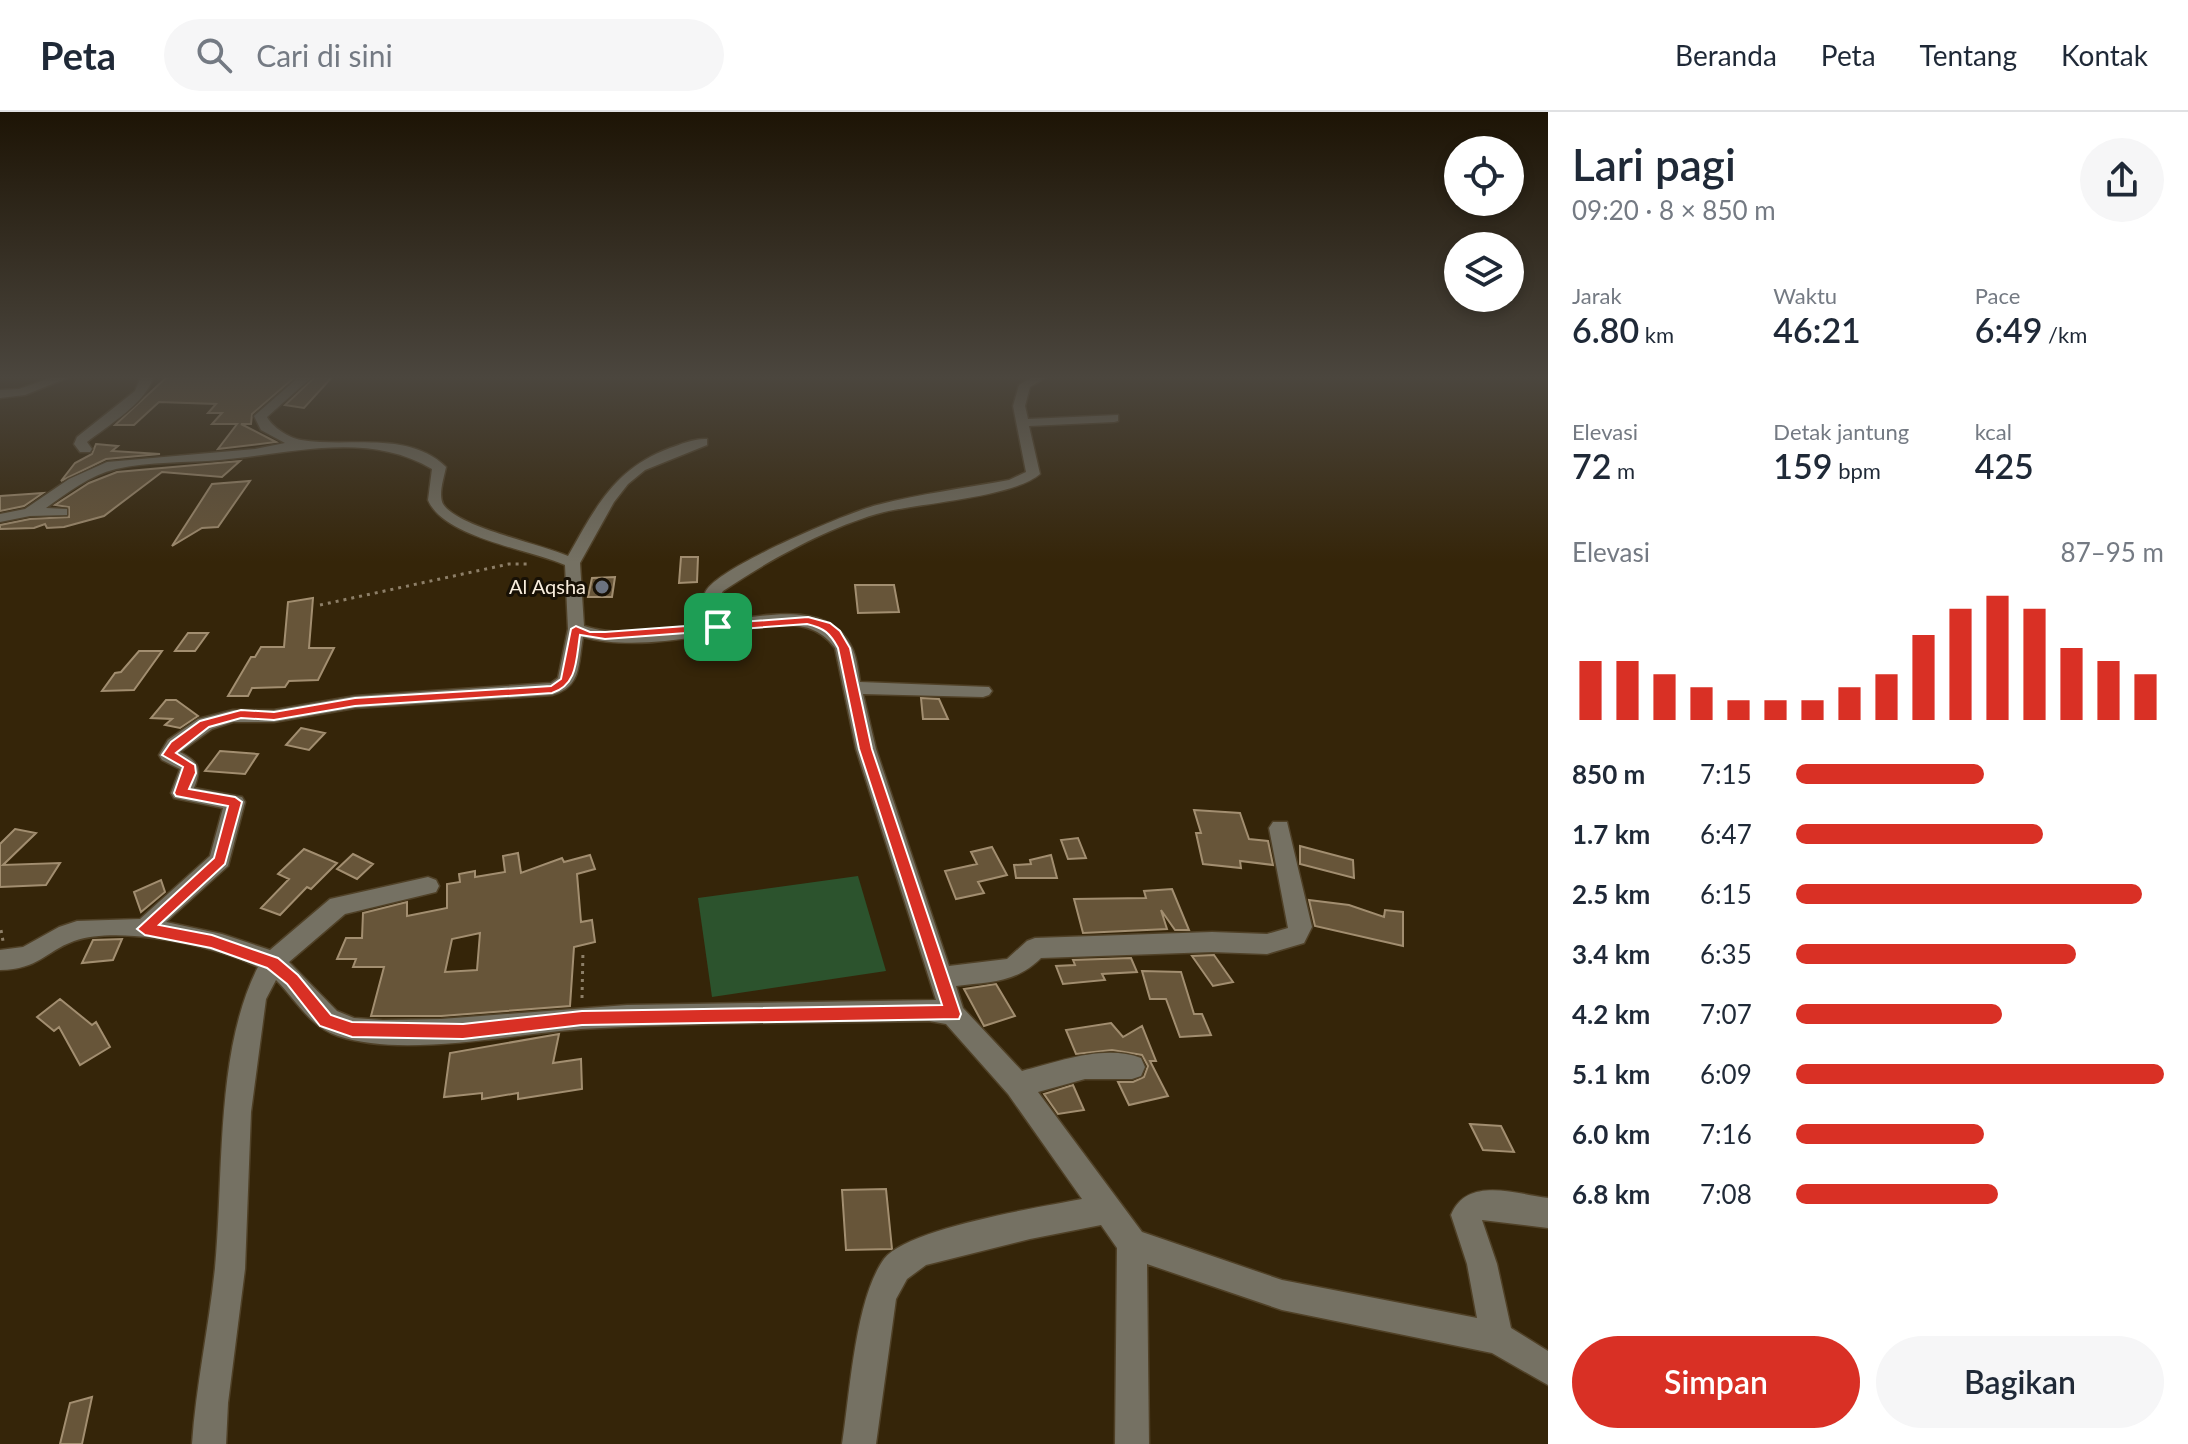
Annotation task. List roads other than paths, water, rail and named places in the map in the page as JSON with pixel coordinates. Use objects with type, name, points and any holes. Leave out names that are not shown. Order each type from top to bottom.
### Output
[{"type":"street","points":[[84,438],[80,444],[85,449]]},
{"type":"street","points":[[286,438],[297,444]]},
{"type":"street","points":[[718,627],[712,596],[729,577],[802,540],[879,509],[1026,479],[1033,474],[1026,438]]},
{"type":"street","points":[[145,929],[220,860],[235,802],[181,793],[190,773],[189,765],[169,755],[175,745],[205,724],[241,714],[274,716],[355,702],[562,686],[567,679],[576,629],[572,608],[575,575],[572,563],[617,488],[631,473],[660,456],[702,442]]},
{"type":"street","points":[[30,512],[74,482],[112,465],[255,453],[297,444],[380,448],[429,460],[439,467],[434,496],[442,510],[486,534],[552,552],[572,563]]},
{"type":"street","points":[[0,518],[30,512],[62,512]]},
{"type":"street","points":[[576,629],[588,635],[605,636],[793,620],[827,626],[836,634],[844,648],[866,749],[953,1014],[1017,1085],[1132,1244],[1132,1444]]},
{"type":"street","points":[[852,688],[983,691]]},
{"type":"street","points":[[942,977],[1007,969],[1018,965],[1035,948],[1212,942],[1267,944],[1296,936],[1300,927],[1280,828]]},
{"type":"street","points":[[209,1444],[211,1403],[230,1269],[237,1112],[254,999],[272,963],[338,906],[428,886]]},
{"type":"street","points":[[0,960],[38,955],[76,931],[145,929],[212,941],[272,963],[293,980],[326,1020],[352,1029],[463,1032],[582,1018],[929,1010],[953,1014]]},
{"type":"street","points":[[1017,1085],[1085,1067],[1132,1067]]},
{"type":"street","points":[[1497,1338],[1482,1264],[1466,1215],[1473,1206],[1485,1205],[1548,1213]]},
{"type":"street","points":[[859,1444],[881,1296],[896,1268],[919,1252],[1030,1224],[1108,1209]]},
{"type":"street","points":[[1132,1244],[1282,1295],[1497,1338],[1548,1369]]},
{"type":"place","name":"Al Aqsha","points":[[602,587]]}]
